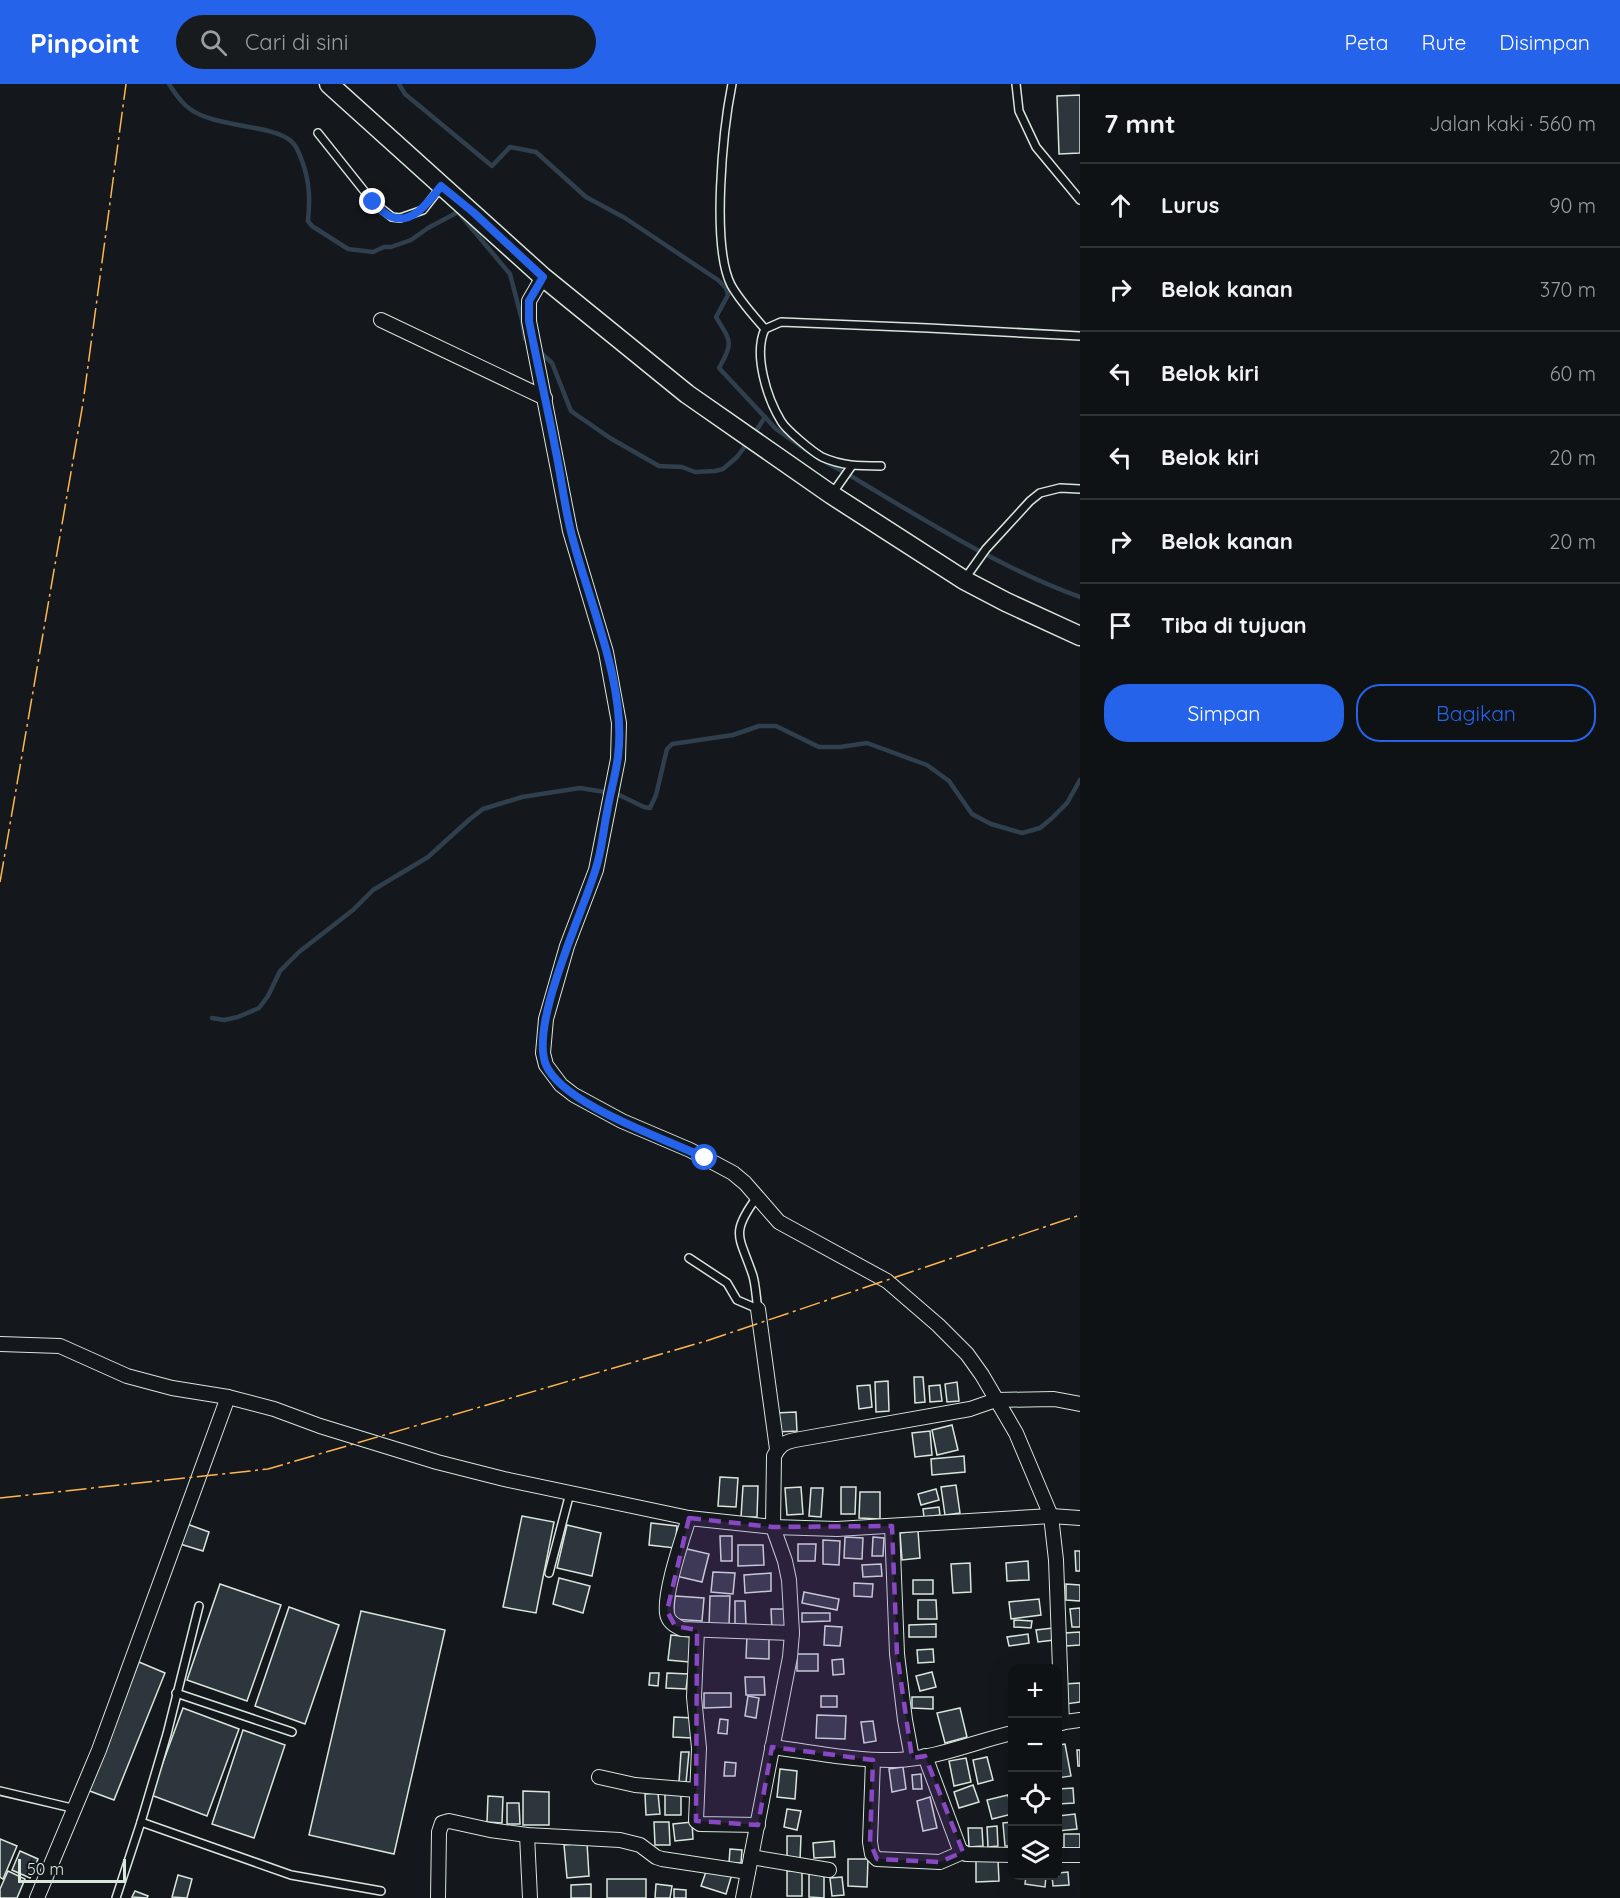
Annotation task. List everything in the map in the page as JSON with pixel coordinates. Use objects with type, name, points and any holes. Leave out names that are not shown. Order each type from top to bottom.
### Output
[{"type":"street","points":[[329,84],[543,277],[687,394],[832,495],[964,579],[1006,602],[1080,636]]},
{"type":"street","points":[[543,277],[533,292],[528,311],[570,531],[606,652],[619,723],[618,759],[596,870],[567,946],[546,1018],[543,1053],[546,1065],[561,1085],[574,1095],[622,1121],[720,1165],[745,1183],[779,1222],[866,1268],[906,1297],[968,1354],[1016,1433],[1051,1516],[1056,1560],[1060,1718]]},
{"type":"street","points":[[381,320],[545,398]]},
{"type":"street","points":[[758,1310],[777,1449]]},
{"type":"street","points":[[0,1344],[60,1346],[127,1376],[172,1388],[228,1397],[274,1409],[320,1426],[438,1462],[689,1518],[773,1527],[837,1529],[1051,1516],[1080,1518]]},
{"type":"street","points":[[37,1898],[76,1809],[228,1397]]},
{"type":"street","points":[[743,1898],[758,1825],[762,1790],[790,1657],[792,1633],[789,1580],[773,1527],[774,1456],[777,1449],[795,1440],[970,1409],[996,1400],[1054,1399],[1080,1404]]},
{"type":"street","points":[[689,1518],[669,1591],[668,1619],[682,1629],[792,1633]]},
{"type":"street","points":[[892,1526],[897,1654],[919,1757],[958,1847],[963,1852]]},
{"type":"street","points":[[697,1629],[694,1698],[699,1748],[695,1818],[697,1822],[758,1825]]},
{"type":"street","points":[[1062,1723],[1080,1720]]},
{"type":"street","points":[[772,1747],[873,1760],[897,1760],[919,1757],[1008,1734]]},
{"type":"street","points":[[873,1760],[870,1842],[877,1859],[939,1862],[963,1852],[1008,1855]]},
{"type":"street","points":[[599,1777],[635,1785],[696,1790]]},
{"type":"street","points":[[438,1898],[439,1833],[445,1821],[527,1835],[620,1840],[640,1845],[662,1859],[748,1872]]},
{"type":"street","points":[[527,1835],[530,1898]]},
{"type":"street","points":[[1062,1855],[1080,1855]]},
{"type":"street","points":[[752,1857],[829,1870]]},
{"type":"lane","points":[[732,84],[722,167],[720,241],[730,284],[765,329]]},
{"type":"lane","points":[[1016,84],[1018,111],[1036,147],[1080,200]]},
{"type":"lane","points":[[318,133],[373,202],[392,217],[411,215],[423,210],[441,186]]},
{"type":"lane","points":[[880,466],[851,467],[820,456],[781,422],[761,372],[761,338],[765,329],[781,322],[1080,336]]},
{"type":"lane","points":[[832,495],[851,467]]},
{"type":"lane","points":[[964,579],[986,549],[1040,493],[1060,489],[1080,489]]},
{"type":"lane","points":[[757,1197],[740,1224],[739,1238],[753,1278],[758,1310]]},
{"type":"lane","points":[[689,1258],[727,1283],[737,1300],[758,1310]]},
{"type":"lane","points":[[549,1573],[570,1493]]},
{"type":"lane","points":[[117,1898],[167,1734],[199,1606]]},
{"type":"lane","points":[[176,1693],[292,1732]]},
{"type":"lane","points":[[0,1791],[76,1809]]},
{"type":"lane","points":[[141,1822],[291,1875],[381,1891]]},
{"type":"highlighted area","points":[[689,1518],[773,1527],[892,1526],[897,1654],[912,1758],[925,1756],[963,1852],[940,1862],[877,1859],[870,1842],[873,1760],[772,1747],[758,1825],[696,1821],[697,1630],[675,1626],[667,1611]]},
{"type":"building","points":[[1080,95],[1080,153],[1059,154],[1057,96]]},
{"type":"building","points":[[914,1377],[923,1377],[925,1402],[915,1403]]},
{"type":"building","points":[[888,1381],[889,1411],[876,1412],[875,1382]]},
{"type":"building","points":[[957,1382],[959,1401],[947,1402],[945,1384]]},
{"type":"building","points":[[870,1385],[872,1407],[859,1409],[857,1386]]},
{"type":"building","points":[[940,1385],[942,1401],[930,1402],[929,1386]]},
{"type":"building","points":[[796,1412],[797,1431],[776,1432],[775,1413]]},
{"type":"building","points":[[952,1425],[958,1450],[937,1455],[932,1430]]},
{"type":"building","points":[[930,1431],[932,1455],[915,1457],[912,1433]]},
{"type":"building","points":[[964,1456],[965,1472],[932,1475],[931,1459]]},
{"type":"building","points":[[720,1477],[738,1478],[736,1507],[718,1506]]},
{"type":"building","points":[[956,1485],[960,1513],[945,1515],[941,1487]]},
{"type":"building","points":[[743,1486],[758,1486],[757,1517],[741,1517]]},
{"type":"building","points":[[801,1487],[803,1514],[787,1515],[785,1488]]},
{"type":"building","points":[[841,1487],[856,1487],[855,1514],[841,1514]]},
{"type":"building","points":[[811,1488],[823,1488],[821,1517],[809,1516]]},
{"type":"building","points":[[936,1489],[939,1500],[921,1505],[918,1494]]},
{"type":"building","points":[[860,1492],[880,1492],[880,1519],[859,1518]]},
{"type":"building","points":[[939,1507],[940,1515],[924,1517],[923,1509]]},
{"type":"building","points":[[522,1516],[554,1522],[536,1613],[503,1607]]},
{"type":"building","points":[[651,1523],[677,1526],[675,1548],[649,1545]]},
{"type":"building","points":[[187,1524],[209,1532],[203,1551],[180,1544]]},
{"type":"building","points":[[567,1525],[601,1533],[592,1576],[557,1568]]},
{"type":"building","points":[[918,1531],[920,1558],[902,1560],[900,1533]]},
{"type":"building","points":[[720,1536],[732,1536],[732,1561],[721,1561]]},
{"type":"building","points":[[845,1537],[863,1538],[862,1559],[844,1558]]},
{"type":"building","points":[[873,1537],[884,1538],[883,1556],[872,1556]]},
{"type":"building","points":[[823,1540],[840,1541],[839,1565],[823,1564]]},
{"type":"building","points":[[798,1544],[816,1544],[815,1561],[798,1561]]},
{"type":"building","points":[[738,1545],[763,1545],[764,1565],[738,1566]]},
{"type":"building","points":[[683,1548],[709,1554],[702,1582],[676,1576]]},
{"type":"building","points":[[1075,1551],[1080,1551],[1080,1571],[1076,1571]]},
{"type":"building","points":[[1028,1561],[1029,1580],[1007,1581],[1006,1563]]},
{"type":"building","points":[[970,1563],[971,1592],[953,1593],[951,1564]]},
{"type":"building","points":[[881,1564],[882,1576],[863,1577],[862,1565]]},
{"type":"building","points":[[713,1572],[735,1573],[733,1594],[711,1592]]},
{"type":"building","points":[[771,1573],[771,1591],[745,1593],[744,1575]]},
{"type":"building","points":[[559,1578],[590,1586],[583,1613],[553,1604]]},
{"type":"building","points":[[913,1580],[933,1580],[933,1594],[913,1594]]},
{"type":"building","points":[[854,1583],[873,1584],[872,1597],[854,1596]]},
{"type":"building","points":[[220,1584],[281,1605],[247,1701],[187,1680]]},
{"type":"building","points":[[1066,1584],[1080,1585],[1080,1601],[1066,1600]]},
{"type":"building","points":[[804,1592],[839,1599],[837,1610],[802,1603]]},
{"type":"building","points":[[675,1596],[704,1598],[702,1621],[673,1619]]},
{"type":"building","points":[[710,1596],[730,1596],[729,1626],[709,1626]]},
{"type":"building","points":[[1039,1599],[1041,1615],[1011,1619],[1009,1602]]},
{"type":"building","points":[[918,1600],[936,1600],[937,1619],[918,1619]]},
{"type":"building","points":[[735,1601],[745,1601],[746,1627],[735,1627]]},
{"type":"building","points":[[289,1607],[339,1625],[305,1724],[255,1706]]},
{"type":"building","points":[[1080,1608],[1080,1627],[1072,1627],[1070,1609]]},
{"type":"building","points":[[771,1609],[786,1609],[786,1631],[772,1631]]},
{"type":"building","points":[[361,1611],[445,1630],[394,1854],[309,1835]]},
{"type":"building","points":[[802,1613],[830,1613],[830,1621],[802,1622]]},
{"type":"building","points":[[1014,1620],[1032,1621],[1031,1628],[1014,1627]]},
{"type":"building","points":[[936,1624],[936,1637],[909,1637],[909,1625]]},
{"type":"building","points":[[825,1626],[842,1627],[840,1646],[824,1645]]},
{"type":"building","points":[[1053,1628],[1054,1640],[1038,1642],[1036,1630]]},
{"type":"building","points":[[1080,1632],[1080,1645],[1066,1646],[1065,1633]]},
{"type":"building","points":[[1028,1634],[1029,1643],[1009,1646],[1007,1637]]},
{"type":"building","points":[[671,1635],[691,1637],[689,1662],[668,1660]]},
{"type":"building","points":[[747,1635],[769,1635],[769,1659],[746,1658]]},
{"type":"building","points":[[933,1649],[934,1662],[918,1663],[917,1650]]},
{"type":"building","points":[[797,1654],[818,1654],[818,1671],[797,1671]]},
{"type":"building","points":[[843,1659],[844,1674],[833,1675],[832,1660]]},
{"type":"building","points":[[139,1662],[165,1673],[114,1800],[87,1790]]},
{"type":"building","points":[[932,1672],[936,1687],[920,1691],[916,1676]]},
{"type":"building","points":[[650,1673],[659,1673],[658,1686],[649,1685]]},
{"type":"building","points":[[667,1673],[688,1674],[686,1689],[666,1688]]},
{"type":"building","points":[[745,1677],[764,1677],[765,1695],[746,1695]]},
{"type":"building","points":[[1080,1683],[1080,1702],[1066,1704],[1064,1684]]},
{"type":"building","points":[[704,1693],[731,1693],[731,1707],[704,1708]]},
{"type":"building","points":[[748,1696],[759,1698],[756,1718],[745,1716]]},
{"type":"building","points":[[821,1696],[837,1696],[837,1707],[821,1707]]},
{"type":"building","points":[[912,1697],[933,1697],[933,1709],[912,1708]]},
{"type":"building","points":[[183,1708],[239,1729],[207,1816],[151,1795]]},
{"type":"building","points":[[960,1708],[967,1737],[945,1743],[937,1713]]},
{"type":"building","points":[[817,1715],[846,1716],[845,1739],[816,1738]]},
{"type":"building","points":[[674,1717],[693,1718],[692,1738],[673,1737]]},
{"type":"building","points":[[720,1719],[728,1720],[727,1734],[718,1733]]},
{"type":"building","points":[[873,1721],[876,1741],[864,1743],[861,1722]]},
{"type":"building","points":[[243,1730],[285,1745],[254,1838],[212,1824]]},
{"type":"building","points":[[1062,1744],[1065,1744],[1071,1776],[1062,1777],[1062,1772]]},
{"type":"building","points":[[1077,1750],[1080,1750],[1080,1766],[1078,1766]]},
{"type":"building","points":[[681,1752],[689,1752],[686,1783],[679,1782]]},
{"type":"building","points":[[987,1757],[993,1780],[978,1784],[973,1760]]},
{"type":"building","points":[[966,1758],[971,1782],[954,1786],[949,1761]]},
{"type":"building","points":[[725,1762],[736,1763],[735,1776],[724,1776]]},
{"type":"building","points":[[903,1767],[906,1789],[892,1792],[889,1769]]},
{"type":"building","points":[[780,1769],[797,1771],[795,1799],[777,1797]]},
{"type":"building","points":[[921,1774],[922,1789],[913,1789],[912,1775]]},
{"type":"building","points":[[973,1785],[979,1802],[959,1808],[954,1792]]},
{"type":"building","points":[[1073,1788],[1074,1803],[1062,1804],[1062,1789]]},
{"type":"building","points":[[523,1791],[549,1792],[549,1825],[523,1825]]},
{"type":"building","points":[[658,1793],[660,1814],[646,1815],[645,1794]]},
{"type":"building","points":[[665,1794],[681,1794],[681,1815],[665,1815]]},
{"type":"building","points":[[1008,1795],[1008,1815],[992,1819],[987,1800]]},
{"type":"building","points":[[488,1796],[503,1797],[502,1823],[487,1822]]},
{"type":"building","points":[[930,1797],[937,1828],[923,1831],[917,1801]]},
{"type":"building","points":[[507,1803],[519,1803],[520,1824],[507,1824]]},
{"type":"building","points":[[787,1809],[801,1811],[797,1830],[784,1827]]},
{"type":"building","points":[[1075,1814],[1077,1829],[1062,1831],[1062,1816]]},
{"type":"building","points":[[654,1822],[669,1822],[670,1845],[655,1845]]},
{"type":"building","points":[[692,1822],[693,1839],[675,1841],[673,1824]]},
{"type":"building","points":[[1008,1822],[1008,1846],[1005,1846],[1003,1823]]},
{"type":"building","points":[[997,1826],[998,1846],[988,1847],[987,1827]]},
{"type":"building","points":[[968,1828],[982,1828],[983,1846],[969,1847]]},
{"type":"building","points":[[1064,1834],[1080,1834],[1080,1848],[1064,1848]]},
{"type":"building","points":[[787,1836],[801,1836],[800,1860],[787,1860]]},
{"type":"building","points":[[0,1839],[17,1846],[3,1879],[0,1877]]},
{"type":"building","points":[[834,1841],[835,1857],[814,1858],[813,1843]]},
{"type":"building","points":[[587,1843],[589,1876],[567,1878],[564,1845]]},
{"type":"building","points":[[730,1849],[742,1850],[741,1863],[729,1863]]},
{"type":"building","points":[[20,1851],[38,1859],[30,1878],[12,1870]]},
{"type":"building","points":[[848,1859],[868,1859],[867,1887],[848,1886]]},
{"type":"building","points":[[998,1860],[999,1881],[976,1882],[976,1861]]},
{"type":"building","points":[[708,1866],[732,1874],[726,1894],[701,1886]]},
{"type":"building","points":[[8,1871],[25,1879],[17,1898],[0,1898],[0,1889]]},
{"type":"building","points":[[787,1871],[802,1871],[802,1896],[787,1896]]},
{"type":"building","points":[[1068,1872],[1069,1885],[1053,1886],[1052,1880],[1062,1880],[1062,1873]]},
{"type":"building","points":[[809,1874],[824,1874],[824,1898],[809,1897]]},
{"type":"building","points":[[178,1875],[192,1879],[187,1898],[172,1897]]},
{"type":"building","points":[[842,1877],[844,1895],[832,1896],[830,1878]]},
{"type":"building","points":[[607,1879],[646,1879],[646,1898],[607,1898]]},
{"type":"building","points":[[1026,1880],[1046,1880],[1045,1887],[1025,1884]]},
{"type":"building","points":[[591,1884],[591,1898],[571,1898],[571,1885]]},
{"type":"building","points":[[656,1884],[672,1886],[670,1898],[655,1898]]},
{"type":"building","points":[[674,1889],[686,1890],[686,1898],[674,1898]]},
{"type":"building","points":[[135,1891],[148,1896],[147,1898],[132,1897]]},
{"type":"waterway","points":[[169,84],[183,103],[201,115],[270,132],[291,141],[299,153],[307,176],[308,221],[312,226],[348,249],[373,252],[384,247],[391,247],[411,240],[458,212],[510,274],[525,339],[529,342]]},
{"type":"waterway","points":[[399,84],[405,94],[492,166],[510,147],[536,152],[586,197],[625,218],[718,280],[726,288],[728,295],[716,317],[729,342],[727,353],[719,368],[776,429],[809,452]]},
{"type":"waterway","points":[[540,352],[552,363],[571,411],[610,438],[659,466],[682,467],[695,472],[723,469],[737,457],[749,441]]},
{"type":"waterway","points":[[754,434],[765,417]]},
{"type":"waterway","points":[[819,458],[994,559],[1080,597]]},
{"type":"waterway","points":[[212,1018],[224,1020],[259,1008],[268,996],[280,971],[299,952],[353,910],[373,890],[428,857],[483,809],[522,797],[580,788],[617,794],[650,808],[656,795],[667,749],[672,744],[733,735],[759,726],[776,726],[819,747],[867,743],[927,765],[949,781],[972,814],[991,824],[1022,833],[1040,828],[1051,819],[1067,803],[1080,780]]},
{"type":"power","points":[[0,882],[83,403],[126,84]]},
{"type":"power","points":[[0,1498],[268,1469],[706,1341],[1080,1215]]},
{"type":"route","points":[[373,202],[392,217],[400,218],[423,210],[441,186],[473,212],[543,277],[529,301],[529,321],[570,531],[611,673],[617,704],[619,745],[601,851],[556,982],[546,1018],[543,1053],[546,1065],[552,1074],[574,1095],[622,1121],[705,1158]]}]
